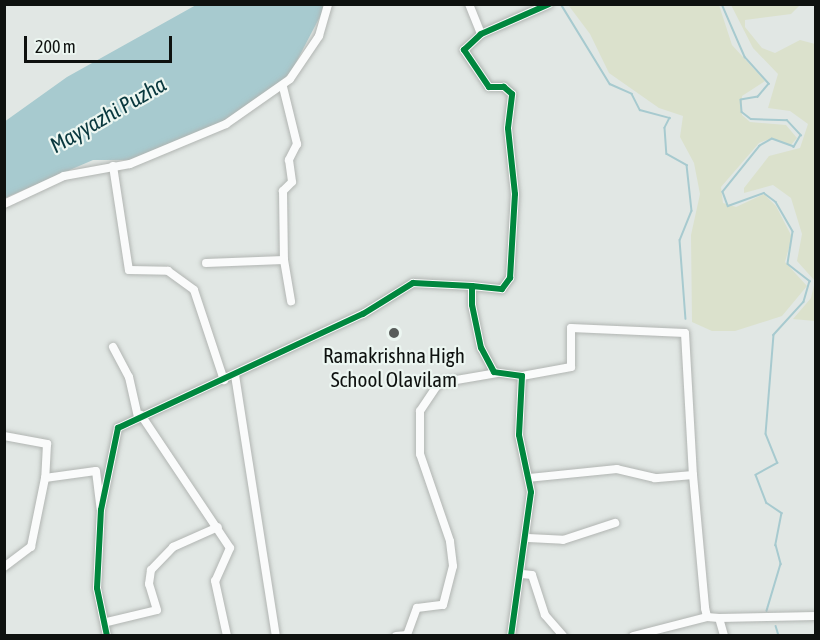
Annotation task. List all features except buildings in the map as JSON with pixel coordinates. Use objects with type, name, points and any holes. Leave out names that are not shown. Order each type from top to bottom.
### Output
[{"type":"street","points":[[4,204],[64,176],[113,166],[210,133],[283,87],[320,36],[328,4]]},
{"type":"street","points":[[469,4],[481,33]]},
{"type":"street","points":[[107,636],[107,622],[97,588],[101,510],[118,428],[363,314],[413,282],[472,286],[485,290],[508,285],[515,194],[508,128],[512,94],[504,87],[489,87],[464,54],[481,33],[549,4]]},
{"type":"street","points":[[283,87],[297,144],[289,160],[292,182],[283,191],[284,260],[291,301]]},
{"type":"street","points":[[113,166],[129,270],[168,271],[194,290],[224,380]]},
{"type":"street","points":[[206,263],[284,260]]},
{"type":"street","points":[[472,286],[477,334],[497,373]]},
{"type":"street","points":[[396,636],[407,635],[417,608],[443,604],[453,566],[450,541],[420,454],[420,411],[439,383],[497,373],[522,376],[571,367],[571,328],[685,333],[693,475],[707,617]]},
{"type":"street","points":[[113,346],[129,377],[140,416],[218,527],[230,548],[216,581],[227,636]]},
{"type":"street","points":[[235,375],[276,636]]},
{"type":"street","points":[[511,636],[528,538],[529,477],[519,435],[522,376]]},
{"type":"street","points":[[4,436],[47,444],[45,478],[31,547],[4,567]]},
{"type":"street","points":[[529,477],[617,469],[655,478],[693,475]]},
{"type":"street","points":[[45,478],[96,471],[101,510]]},
{"type":"street","points":[[528,538],[563,540],[615,524]]},
{"type":"street","points":[[107,622],[157,610],[149,584],[151,570],[173,547],[218,527]]},
{"type":"street","points":[[522,574],[532,575],[545,615],[563,636]]},
{"type":"street","points":[[633,636],[707,617],[816,616]]},
{"type":"street","points":[[719,618],[724,636]]},
{"type":"green space","points":[[719,5],[732,45],[765,81],[742,96],[742,115],[750,122],[786,125],[797,138],[790,146],[772,138],[759,143],[721,187],[723,203],[736,207],[764,194],[776,206],[792,237],[785,262],[807,286],[782,316],[735,331],[712,331],[692,322],[691,235],[700,194],[694,163],[680,137],[683,116],[659,108],[609,73],[590,34],[569,6]]},
{"type":"green space","points":[[731,5],[800,5],[791,14],[745,20],[745,27],[762,48],[775,53],[800,40],[815,44],[815,281],[797,261],[802,234],[791,198],[773,185],[744,193],[744,188],[769,156],[800,148],[808,124],[790,111],[768,108],[778,74],[753,48]]},
{"type":"green space","points":[[815,281],[815,321],[793,319],[811,298]]},
{"type":"water","name":"Mayyazhi Puzha","points":[[196,5],[326,5],[289,76],[226,123],[132,160],[93,160],[5,198],[4,122],[67,77]]},
{"type":"waterway","points":[[561,4],[610,84],[632,94],[640,110],[670,118],[665,128],[667,154],[687,165],[692,211],[680,240],[686,319]]},
{"type":"waterway","points":[[722,4],[745,57],[769,84],[758,97],[741,100],[742,112],[751,119],[787,120],[801,135],[794,147],[772,139],[760,146],[723,192],[728,206],[764,193],[776,202],[793,232],[788,264],[810,281],[804,302],[774,335],[766,434],[778,463],[756,475],[767,503],[782,513],[776,545],[781,564],[767,611]]},
{"type":"waterway","points":[[776,626],[779,636]]},
{"type":"cycle path","points":[[511,636],[531,492],[519,435],[522,376],[494,372],[481,348],[472,305],[472,286],[502,289],[510,278],[515,194],[508,128],[512,94],[504,87],[489,87],[464,50],[481,34],[549,4]]},
{"type":"cycle path","points":[[107,636],[97,588],[101,510],[118,428],[363,314],[413,283],[472,286]]},
{"type":"place","name":"Ramakrishna High School Olavilam","points":[[394,333]]}]
